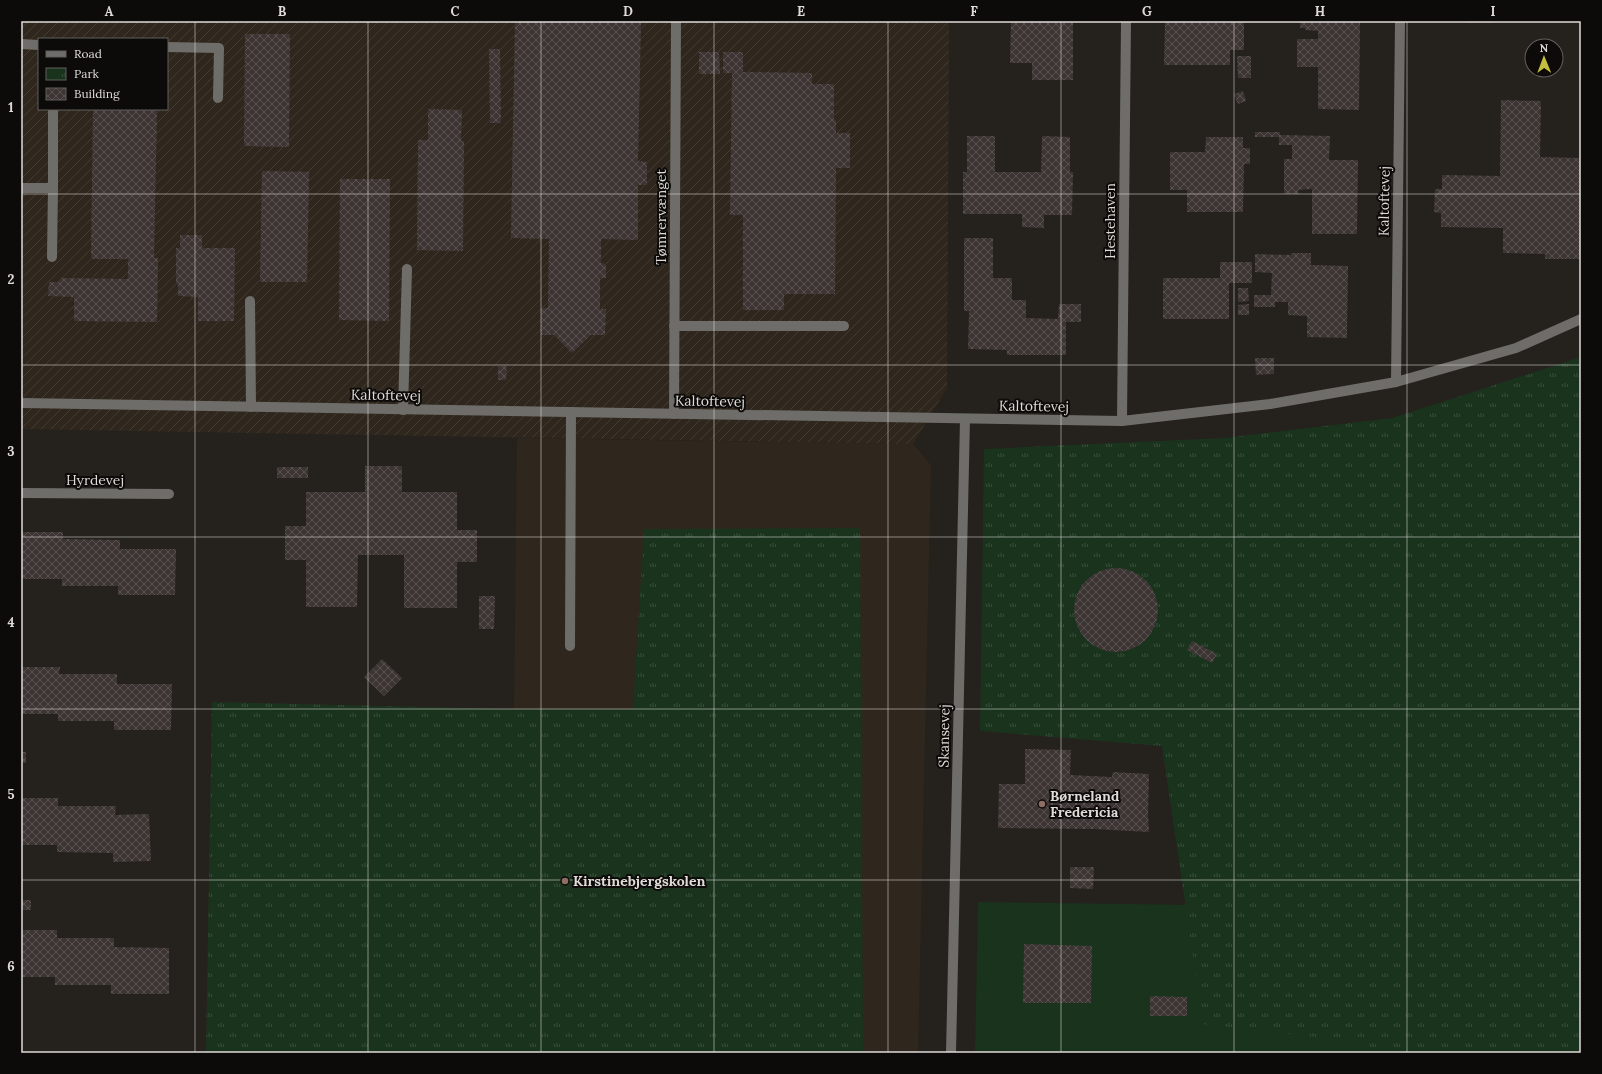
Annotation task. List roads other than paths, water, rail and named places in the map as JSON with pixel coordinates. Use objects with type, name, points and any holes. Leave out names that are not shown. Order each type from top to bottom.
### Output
[{"type":"street","name":"Tømrervænget","points":[[674,414],[676,21]]},
{"type":"street","name":"Hestehaven","points":[[1122,421],[1126,21]]},
{"type":"street","name":"Kaltoftevej","points":[[1396,382],[1400,21]]},
{"type":"street","points":[[21,44],[38,45]]},
{"type":"street","points":[[168,47],[219,48],[218,98]]},
{"type":"street","points":[[52,256],[53,110]]},
{"type":"street","points":[[21,188],[53,188]]},
{"type":"street","points":[[403,410],[407,269]]},
{"type":"street","points":[[250,301],[251,407]]},
{"type":"street","name":"Kaltoftevej","points":[[21,403],[1122,421],[1270,404],[1396,382],[1516,348],[1581,319]]},
{"type":"street","points":[[674,326],[844,326]]},
{"type":"street","points":[[570,646],[571,412]]},
{"type":"street","name":"Skansevej","points":[[951,1053],[965,419]]},
{"type":"street","name":"Hyrdevej","points":[[21,493],[169,494]]},
{"type":"place","name":"Børneland Fredericia","points":[[1042,804]]},
{"type":"place","name":"Kirstinebjergskolen","points":[[565,881]]}]
